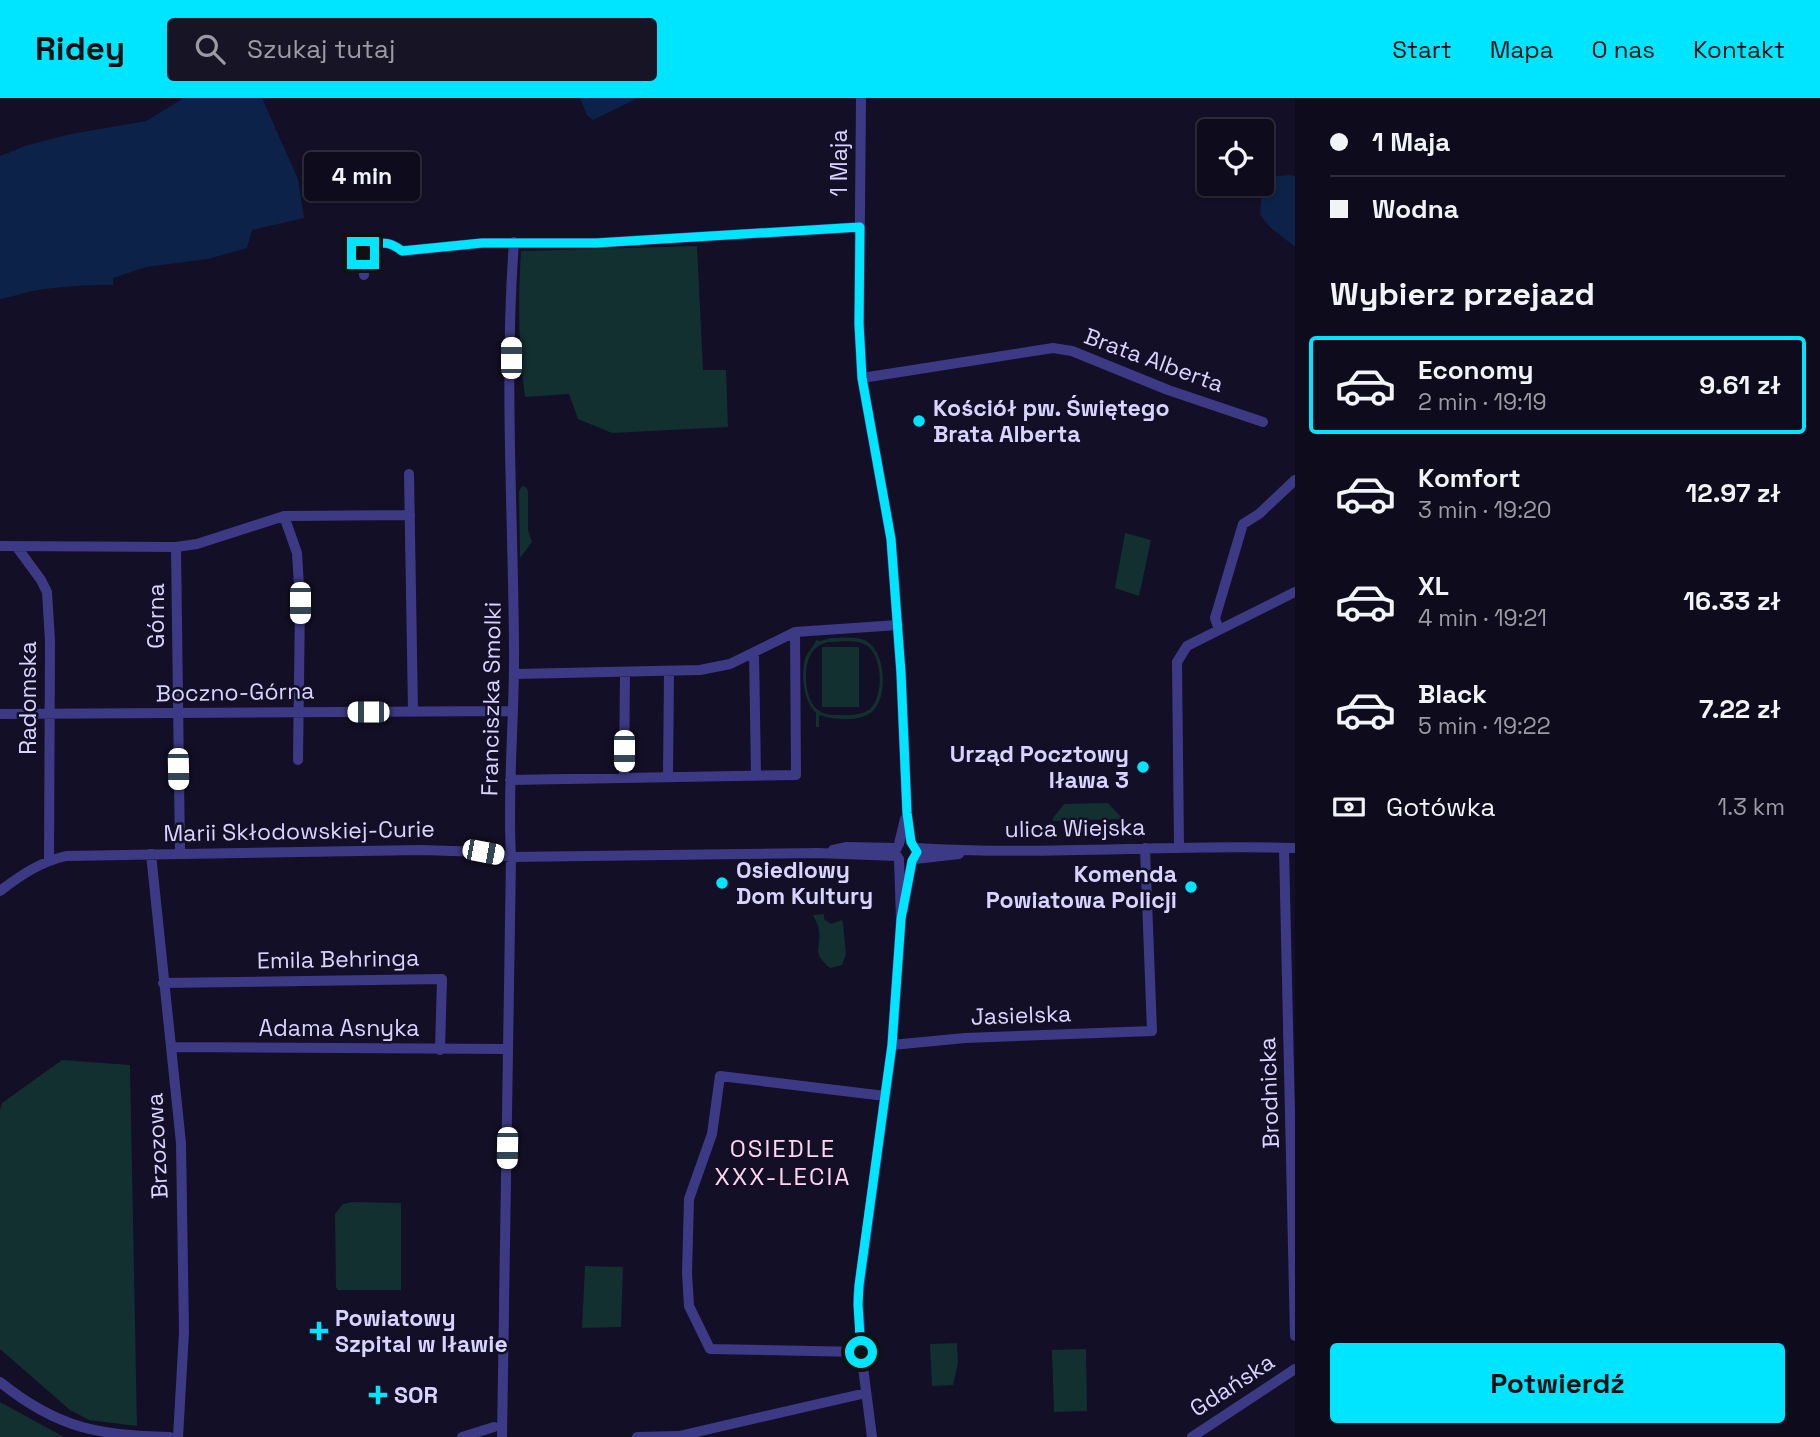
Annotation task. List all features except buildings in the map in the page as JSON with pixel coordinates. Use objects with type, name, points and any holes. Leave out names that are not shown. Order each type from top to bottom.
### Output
[{"type":"street","name":"1 Maja","points":[[861,98],[859,324],[862,378],[891,539],[907,813],[892,1045],[858,1296],[861,1352],[872,1437]]},
{"type":"street","points":[[364,275],[363,253],[369,244],[382,242],[394,244],[402,251],[482,243],[596,243],[860,227]]},
{"type":"street","name":"Franciszka Smolki","points":[[502,1437],[510,780],[515,674],[510,398],[514,243]]},
{"type":"street","name":"Brata Alberta","points":[[862,378],[1053,348],[1072,351],[1168,390],[1264,422]]},
{"type":"street","points":[[409,474],[412,711]]},
{"type":"street","points":[[1214,633],[1215,618],[1243,524],[1259,514],[1295,480]]},
{"type":"street","points":[[0,547],[176,547],[197,544],[284,516],[410,516]]},
{"type":"street","points":[[284,516],[297,553],[300,712],[298,760]]},
{"type":"street","name":"Radomska","points":[[16,546],[47,592],[50,641],[49,860]]},
{"type":"street","name":"Górna","points":[[176,547],[180,853]]},
{"type":"street","points":[[1179,847],[1177,662],[1187,646],[1295,592]]},
{"type":"street","points":[[515,674],[669,672],[715,668],[795,632],[898,625]]},
{"type":"street","points":[[510,780],[796,775],[795,632]]},
{"type":"street","points":[[754,652],[756,775]]},
{"type":"street","points":[[668,777],[669,672]]},
{"type":"street","points":[[624,777],[625,673]]},
{"type":"street","name":"Boczno-Górna","points":[[0,714],[512,711]]},
{"type":"street","name":"Marii Skłodowskiej-Curie","points":[[0,891],[33,867],[66,856],[471,850],[511,857],[817,853],[846,847],[906,852]]},
{"type":"street","name":"ulica Wiejska","points":[[906,852],[1179,847],[1289,848]]},
{"type":"street","name":"Jasielska","points":[[892,1045],[965,1038],[1152,1031],[1145,848]]},
{"type":"street","name":"Brodnicka","points":[[1289,848],[1295,1336]]},
{"type":"street","name":"Brzozowa","points":[[151,853],[181,1143],[184,1332],[178,1437]]},
{"type":"street","name":"Emila Behringa","points":[[163,983],[442,979],[440,1050]]},
{"type":"street","name":"Adama Asnyka","points":[[171,1047],[508,1049]]},
{"type":"street","points":[[861,1352],[710,1349],[689,1306],[689,1199],[712,1134],[720,1076],[885,1096]]},
{"type":"street","name":"Gdańska","points":[[1192,1437],[1295,1369]]},
{"type":"street","points":[[2,1386],[57,1419],[93,1432],[170,1437]]},
{"type":"street","points":[[637,1437],[679,1436],[866,1393]]},
{"type":"street","name":"Franciszka Smolki","points":[[463,1437],[491,1432],[503,1408]]},
{"type":"green space","points":[[697,246],[703,370],[726,370],[728,427],[612,433],[578,419],[569,394],[525,397],[519,324],[521,251]]},
{"type":"green space","points":[[522,486],[528,491],[528,530],[532,542],[520,558],[519,491]]},
{"type":"green space","points":[[1125,533],[1151,540],[1139,596],[1115,588]]},
{"type":"green space","points":[[831,638],[864,640],[877,653],[883,685],[881,696],[872,712],[846,719],[819,715],[819,727],[816,727],[816,713],[806,695],[803,673],[806,656],[816,640]],"holes":[[[833,642],[862,643],[872,650],[876,657],[880,676],[878,695],[875,703],[864,712],[851,715],[827,714],[818,710],[810,699],[806,683],[808,660],[816,648]]]},
{"type":"green space","points":[[822,647],[859,647],[859,707],[822,707]]},
{"type":"green space","points":[[1108,803],[1121,819],[1053,821],[1064,804]]},
{"type":"green space","points":[[824,914],[824,919],[831,924],[842,920],[843,924],[846,954],[842,965],[830,968],[818,951],[819,929],[813,915]]},
{"type":"green space","points":[[62,1060],[130,1065],[137,1426],[89,1420],[70,1410],[0,1349],[0,1110],[2,1103]]},
{"type":"green space","points":[[401,1203],[401,1290],[338,1290],[336,1287],[335,1214],[343,1204]]},
{"type":"green space","points":[[585,1266],[623,1267],[621,1327],[582,1328]]},
{"type":"green space","points":[[957,1343],[958,1363],[953,1385],[932,1386],[930,1344]]},
{"type":"green space","points":[[1086,1349],[1087,1411],[1054,1412],[1052,1350]]},
{"type":"green space","points":[[0,1402],[64,1437],[0,1437]]},
{"type":"water","points":[[184,98],[262,98],[298,179],[304,218],[252,230],[247,248],[208,259],[146,267],[113,278],[113,285],[53,288],[0,299],[0,156],[28,145],[71,134],[146,121]]},
{"type":"water","points":[[580,98],[638,98],[593,120],[587,115]]},
{"type":"water","points":[[1274,176],[1295,176],[1295,247],[1270,227],[1260,215],[1261,196],[1274,196]]},
{"type":"place","name":"Kościół pw. Świętego Brata Alberta","points":[[919,421]]},
{"type":"place","name":"Urząd Pocztowy Iława 3","points":[[1143,767]]},
{"type":"place","name":"Osiedlowy Dom Kultury","points":[[722,883]]},
{"type":"place","name":"Komenda Powiatowa Policji","points":[[1191,887]]},
{"type":"place","name":"Powiatowy Szpital w Iławie","points":[[319,1331]]},
{"type":"place","name":"SOR","points":[[378,1395]]},
{"type":"district","name":"OSIEDLE XXX-LECIA","points":[[783,1163]]},
{"type":"route","points":[[363,253],[369,244],[382,242],[394,244],[402,251],[482,243],[596,243],[860,227],[859,324],[862,378],[891,539],[901,673],[907,813],[911,842],[917,852],[912,861],[901,919],[892,1045],[859,1285],[861,1352]]}]
